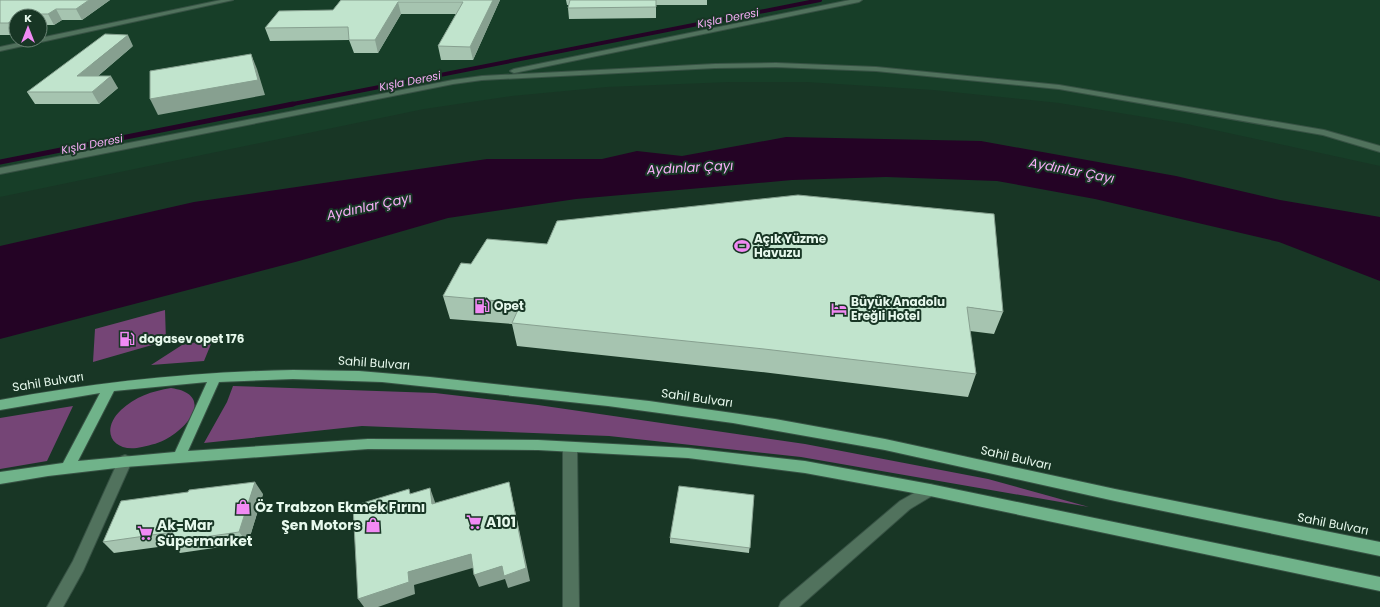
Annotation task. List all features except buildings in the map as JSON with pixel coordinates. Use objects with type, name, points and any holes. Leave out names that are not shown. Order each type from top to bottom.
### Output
[{"type":"highway","name":"Sahil Bulvarı","points":[[0,405],[44,396],[165,380],[215,377],[334,375],[372,376],[568,396],[690,412],[865,440],[1145,502],[1380,549]]},
{"type":"highway","points":[[179,457],[215,377]]},
{"type":"highway","points":[[68,467],[110,388]]},
{"type":"highway","points":[[0,478],[68,467],[125,461],[368,444],[538,445],[688,453],[805,467],[930,490],[1380,584]]},
{"type":"street","points":[[0,49],[230,0]]},
{"type":"street","points":[[0,172],[482,78],[566,59],[859,0]]},
{"type":"street","points":[[482,78],[715,66],[776,65],[876,69],[1058,87],[1324,133],[1380,149]]},
{"type":"street","points":[[570,447],[571,607]]},
{"type":"street","points":[[55,607],[78,566],[125,461]]},
{"type":"street","points":[[787,607],[905,504],[930,490]]},
{"type":"shaded area","points":[[0,0],[1380,0],[1380,166],[1187,124],[1059,103],[933,90],[806,82],[730,82],[607,87],[512,96],[424,109],[0,197]]},
{"type":"shaded area","points":[[165,310],[166,341],[93,362],[95,329]]},
{"type":"shaded area","points":[[213,339],[204,361],[151,365],[182,345]]},
{"type":"shaded area","points":[[233,386],[435,393],[538,405],[805,444],[988,479],[1089,507],[801,457],[609,436],[362,426],[204,443],[227,402]]},
{"type":"shaded area","points":[[171,388],[184,391],[191,396],[194,403],[194,410],[190,418],[177,432],[162,441],[142,447],[123,447],[112,439],[110,433],[114,418],[126,405],[144,395]]},
{"type":"shaded area","points":[[73,406],[47,461],[0,469],[0,418]]},
{"type":"water","name":"Aydınlar Çayı","points":[[786,137],[981,141],[1176,176],[1280,200],[1380,217],[1380,281],[1279,242],[1095,199],[997,181],[886,177],[792,180],[576,199],[448,218],[299,261],[0,339],[0,246],[194,202],[487,159],[602,159],[637,151],[682,156]]},
{"type":"waterway","name":"Kışla Deresi","points":[[288,105],[820,0]]},
{"type":"waterway","name":"Kışla Deresi","points":[[0,162],[293,104]]},
{"type":"place","name":"Açık Yüzme Havuzu","points":[[742,246]]},
{"type":"place","name":"Opet","points":[[482,306]]},
{"type":"place","name":"Büyük Anadolu Ereğli Hotel","points":[[839,309]]},
{"type":"place","name":"dogasev opet 176","points":[[127,339]]},
{"type":"place","name":"Öz Trabzon Ekmek Fırını","points":[[243,507]]},
{"type":"place","name":"A101","points":[[474,522]]},
{"type":"place","name":"Şen Motors","points":[[373,525]]},
{"type":"place","name":"Ak-Mar Süpermarket","points":[[145,533]]}]
